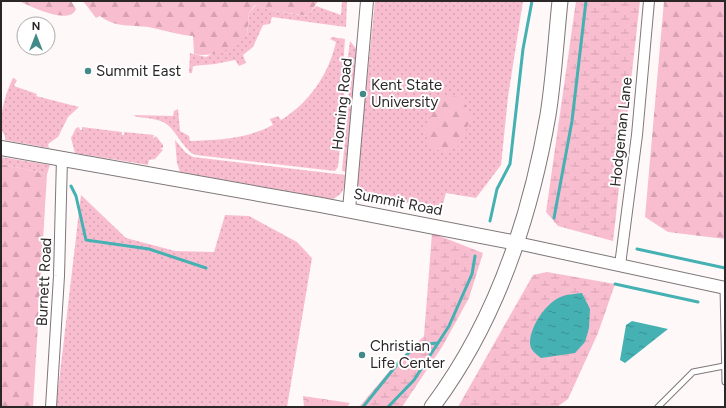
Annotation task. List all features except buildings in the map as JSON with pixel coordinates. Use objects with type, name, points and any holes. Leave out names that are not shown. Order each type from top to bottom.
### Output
[{"type":"main road","points":[[432,407],[467,356],[495,299],[517,243],[529,203],[548,115],[560,1]]},
{"type":"main road","name":"Summit Road","points":[[1,148],[349,210],[517,243]]},
{"type":"street","name":"Horning Road","points":[[349,210],[367,1]]},
{"type":"street","name":"Hodgeman Lane","points":[[620,265],[637,135],[649,1]]},
{"type":"street","name":"Burnett Road","points":[[51,407],[60,276],[62,158]]},
{"type":"street","name":"Summit Road","points":[[517,243],[724,288]]},
{"type":"lane","points":[[724,288],[725,382]]},
{"type":"lane","points":[[658,407],[693,372],[724,366]]},
{"type":"green space","points":[[19,1],[71,1],[76,9],[72,14],[66,16],[58,15],[40,10]]},
{"type":"green space","points":[[83,1],[318,1],[308,16],[275,11],[255,5],[249,13],[247,35],[242,40],[223,51],[208,55],[201,55],[194,54],[193,36],[153,28],[112,23],[100,16],[96,18]]},
{"type":"green space","points":[[342,1],[347,1],[346,27],[272,17],[270,24],[263,25],[253,47],[243,55],[246,63],[239,66],[235,60],[193,66],[192,73],[189,73],[190,53],[206,57],[247,35],[249,13],[256,5],[275,11],[307,16],[316,6],[341,15]]},
{"type":"green space","points":[[375,1],[523,1],[508,97],[501,165],[476,198],[446,193],[441,211],[356,190]]},
{"type":"green space","points":[[576,1],[640,1],[613,241],[558,226],[546,212]]},
{"type":"green space","points":[[664,1],[725,1],[725,239],[668,232],[645,217]]},
{"type":"green space","points":[[332,37],[345,39],[342,82],[345,99],[338,167],[335,171],[196,155],[191,153],[170,126],[158,120],[136,117],[134,115],[173,116],[174,111],[178,109],[180,131],[189,136],[190,141],[232,138],[263,130],[273,125],[270,119],[278,116],[281,120],[291,113],[316,87],[333,54],[336,42],[330,39]]},
{"type":"green space","points":[[350,41],[358,51],[347,172],[342,171],[349,97],[345,80]]},
{"type":"green space","points":[[13,78],[17,80],[14,86],[37,94],[36,96],[79,107],[68,117],[58,137],[48,144],[49,148],[5,140],[1,128],[1,115],[8,89]]},
{"type":"green space","points":[[441,96],[461,97],[472,116],[459,146],[446,152],[430,148],[425,129]]},
{"type":"green space","points":[[79,127],[80,130],[82,130],[82,127],[122,132],[122,135],[124,135],[124,132],[154,135],[153,139],[156,136],[163,145],[163,148],[160,148],[163,150],[155,159],[149,160],[148,165],[75,153],[71,138],[76,128]]},
{"type":"green space","points":[[175,140],[186,153],[193,157],[346,175],[343,190],[339,195],[332,199],[180,172],[177,163]]},
{"type":"green space","points":[[1,157],[50,165],[47,174],[1,164]]},
{"type":"green space","points":[[1,164],[47,174],[33,407],[1,407]]},
{"type":"green space","points":[[81,195],[126,238],[175,251],[214,252],[225,215],[249,216],[297,242],[312,258],[287,407],[56,407]]},
{"type":"green space","points":[[432,233],[483,253],[469,298],[442,347],[402,407],[359,407],[397,362],[424,336]]},
{"type":"green space","points":[[547,272],[615,284],[598,333],[568,399],[557,407],[458,407],[533,275]]},
{"type":"green space","points":[[303,396],[350,403],[347,407],[304,407]]},
{"type":"water","points":[[582,293],[590,309],[589,328],[585,342],[575,353],[541,358],[532,350],[530,345],[533,329],[540,315],[557,299],[565,295]]},
{"type":"water","points":[[632,321],[668,329],[625,363],[620,360],[626,325]]},
{"type":"waterway","points":[[490,221],[497,189],[510,164],[523,49],[532,1]]},
{"type":"waterway","points":[[554,218],[572,121],[586,1]]},
{"type":"waterway","points":[[71,186],[76,196],[86,240],[149,249],[206,268]]},
{"type":"waterway","points":[[637,249],[725,268]]},
{"type":"waterway","points":[[388,407],[414,380],[449,326],[472,274],[475,256]]},
{"type":"waterway","points":[[615,284],[698,302]]},
{"type":"waterway","points":[[363,407],[399,362],[417,345],[438,343]]},
{"type":"place","name":"Summit East","points":[[88,71]]},
{"type":"place","name":"Kent State University","points":[[363,94]]},
{"type":"place","name":"Christian Life Center","points":[[362,355]]}]
